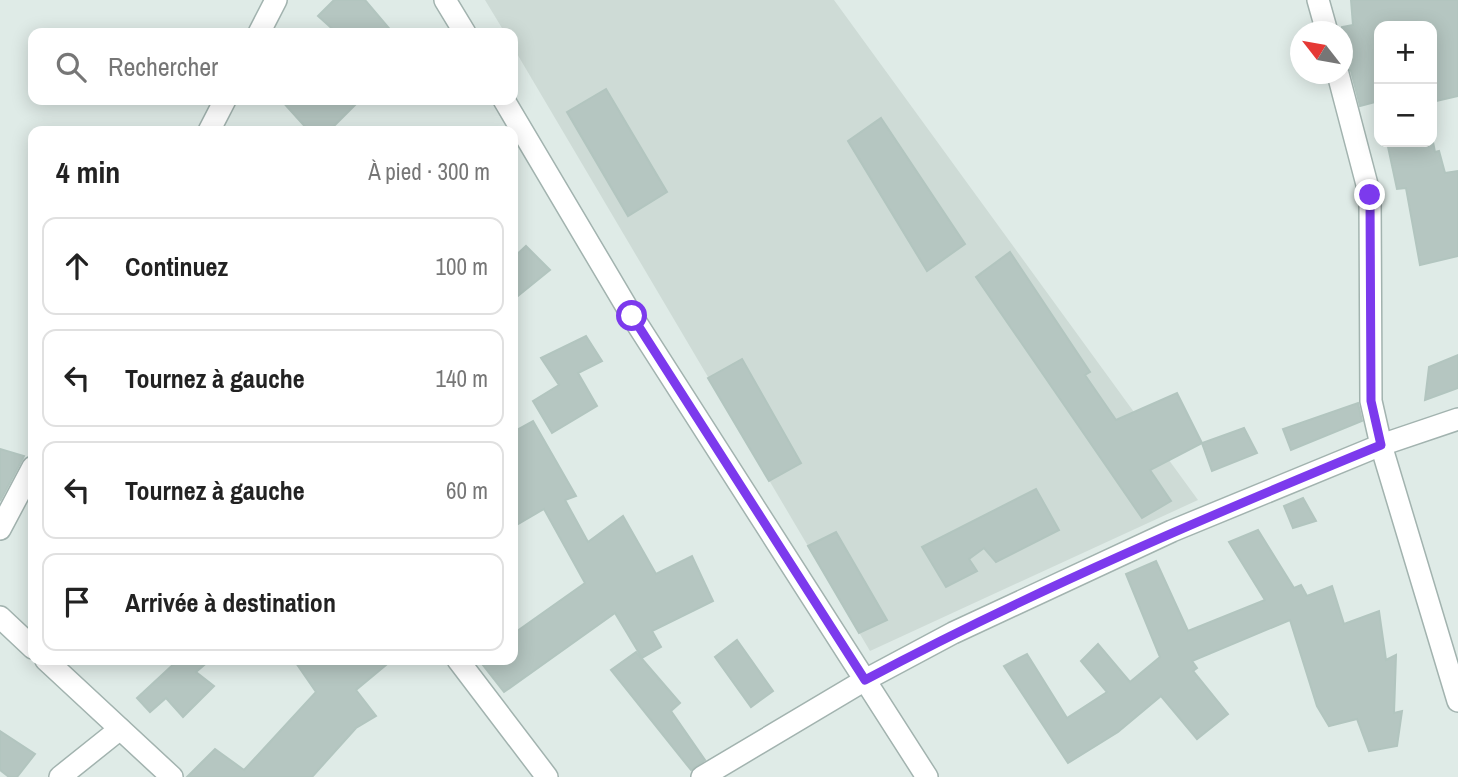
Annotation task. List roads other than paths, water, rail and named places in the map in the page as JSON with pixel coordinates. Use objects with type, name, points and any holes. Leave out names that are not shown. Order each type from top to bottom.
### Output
[{"type":"street","points":[[262,28],[276,0]]},
{"type":"street","points":[[445,0],[462,28]]},
{"type":"street","points":[[1318,0],[1323,21]]},
{"type":"street","points":[[1341,84],[1370,195],[1371,401],[1381,445],[1458,701]]},
{"type":"street","points":[[212,126],[222,105]]},
{"type":"street","points":[[507,105],[632,316],[928,777]]},
{"type":"street","points":[[702,777],[865,680],[953,633],[1172,531],[1381,445],[1458,419]]},
{"type":"street","points":[[0,529],[28,476]]},
{"type":"street","points":[[0,617],[28,643]]},
{"type":"street","points":[[51,665],[172,777]]},
{"type":"street","points":[[462,665],[547,777]]},
{"type":"street","points":[[60,777],[120,729]]}]
